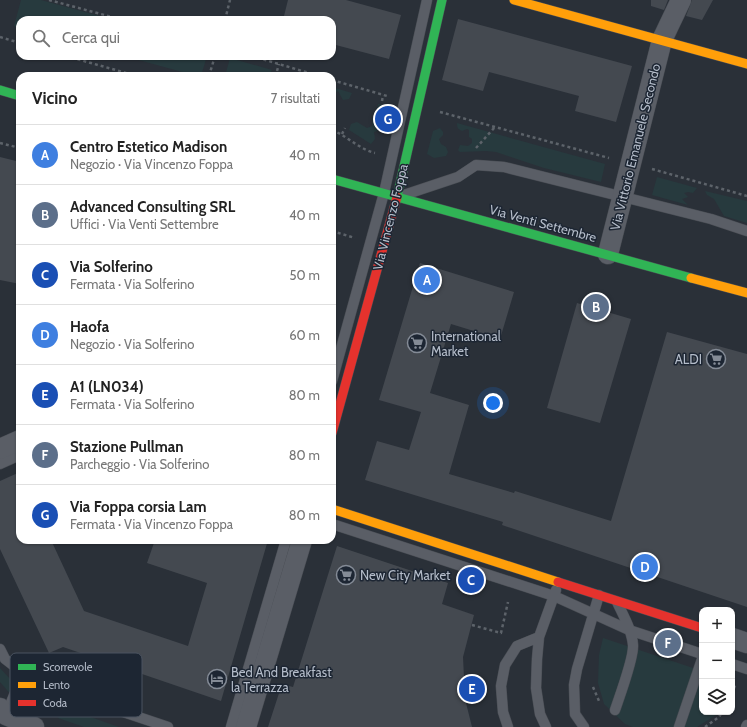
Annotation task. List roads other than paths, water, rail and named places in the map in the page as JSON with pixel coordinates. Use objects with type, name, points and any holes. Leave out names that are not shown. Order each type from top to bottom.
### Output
[{"type":"street","name":"Via Vincenzo Foppa","points":[[336,418],[397,197],[442,0]]},
{"type":"street","points":[[514,0],[747,64]]},
{"type":"street","name":"Via Vittorio Emanuele Secondo","points":[[608,254],[662,40],[681,0]]},
{"type":"street","points":[[0,90],[16,95]]},
{"type":"street","name":"Via Venti Settembre","points":[[336,180],[747,293]]},
{"type":"street","points":[[0,449],[16,442]]},
{"type":"street","points":[[336,510],[699,627]]},
{"type":"street","points":[[246,727],[301,544]]},
{"type":"street","points":[[735,639],[747,643]]},
{"type":"street","points":[[3,717],[34,727]]},
{"type":"lane","points":[[336,367],[384,193],[427,0]]},
{"type":"lane","points":[[397,197],[458,177],[476,166],[504,167],[711,219],[747,231]]},
{"type":"lane","points":[[0,464],[16,457]]},
{"type":"lane","points":[[336,525],[554,596],[629,630],[699,653]]},
{"type":"lane","points":[[231,727],[285,544]]},
{"type":"lane","points":[[546,727],[540,714],[536,688],[537,659],[539,637],[559,582]]},
{"type":"lane","points":[[584,727],[575,714],[574,685],[577,669],[599,595]]},
{"type":"lane","points":[[615,710],[630,662],[633,646],[629,630],[617,601]]},
{"type":"lane","points":[[508,727],[503,712],[501,686],[505,666],[517,646],[539,637]]},
{"type":"lane","points":[[0,649],[5,659],[10,663]]},
{"type":"lane","points":[[735,665],[747,669]]},
{"type":"lane","points":[[679,727],[699,668]]},
{"type":"lane","points":[[3,717],[10,702]]},
{"type":"lane","points":[[138,717],[168,727]]},
{"type":"place","name":"Via Foppa corsia Lam","points":[[388,119]]},
{"type":"place","name":"Centro Estetico Madison","points":[[427,280]]},
{"type":"place","name":"Advanced Consulting SRL","points":[[596,307]]},
{"type":"place","name":"International Market","points":[[417,343]]},
{"type":"place","name":"ALDI","points":[[716,359]]},
{"type":"place","name":"Haofa","points":[[645,567]]},
{"type":"place","name":"New City Market","points":[[346,575]]},
{"type":"place","name":"Via Solferino","points":[[471,580]]},
{"type":"place","name":"Stazione Pullman","points":[[668,643]]},
{"type":"place","name":"Bed And Breakfast la Terrazza","points":[[217,679]]},
{"type":"place","name":"A1 (LN034)","points":[[472,689]]}]
